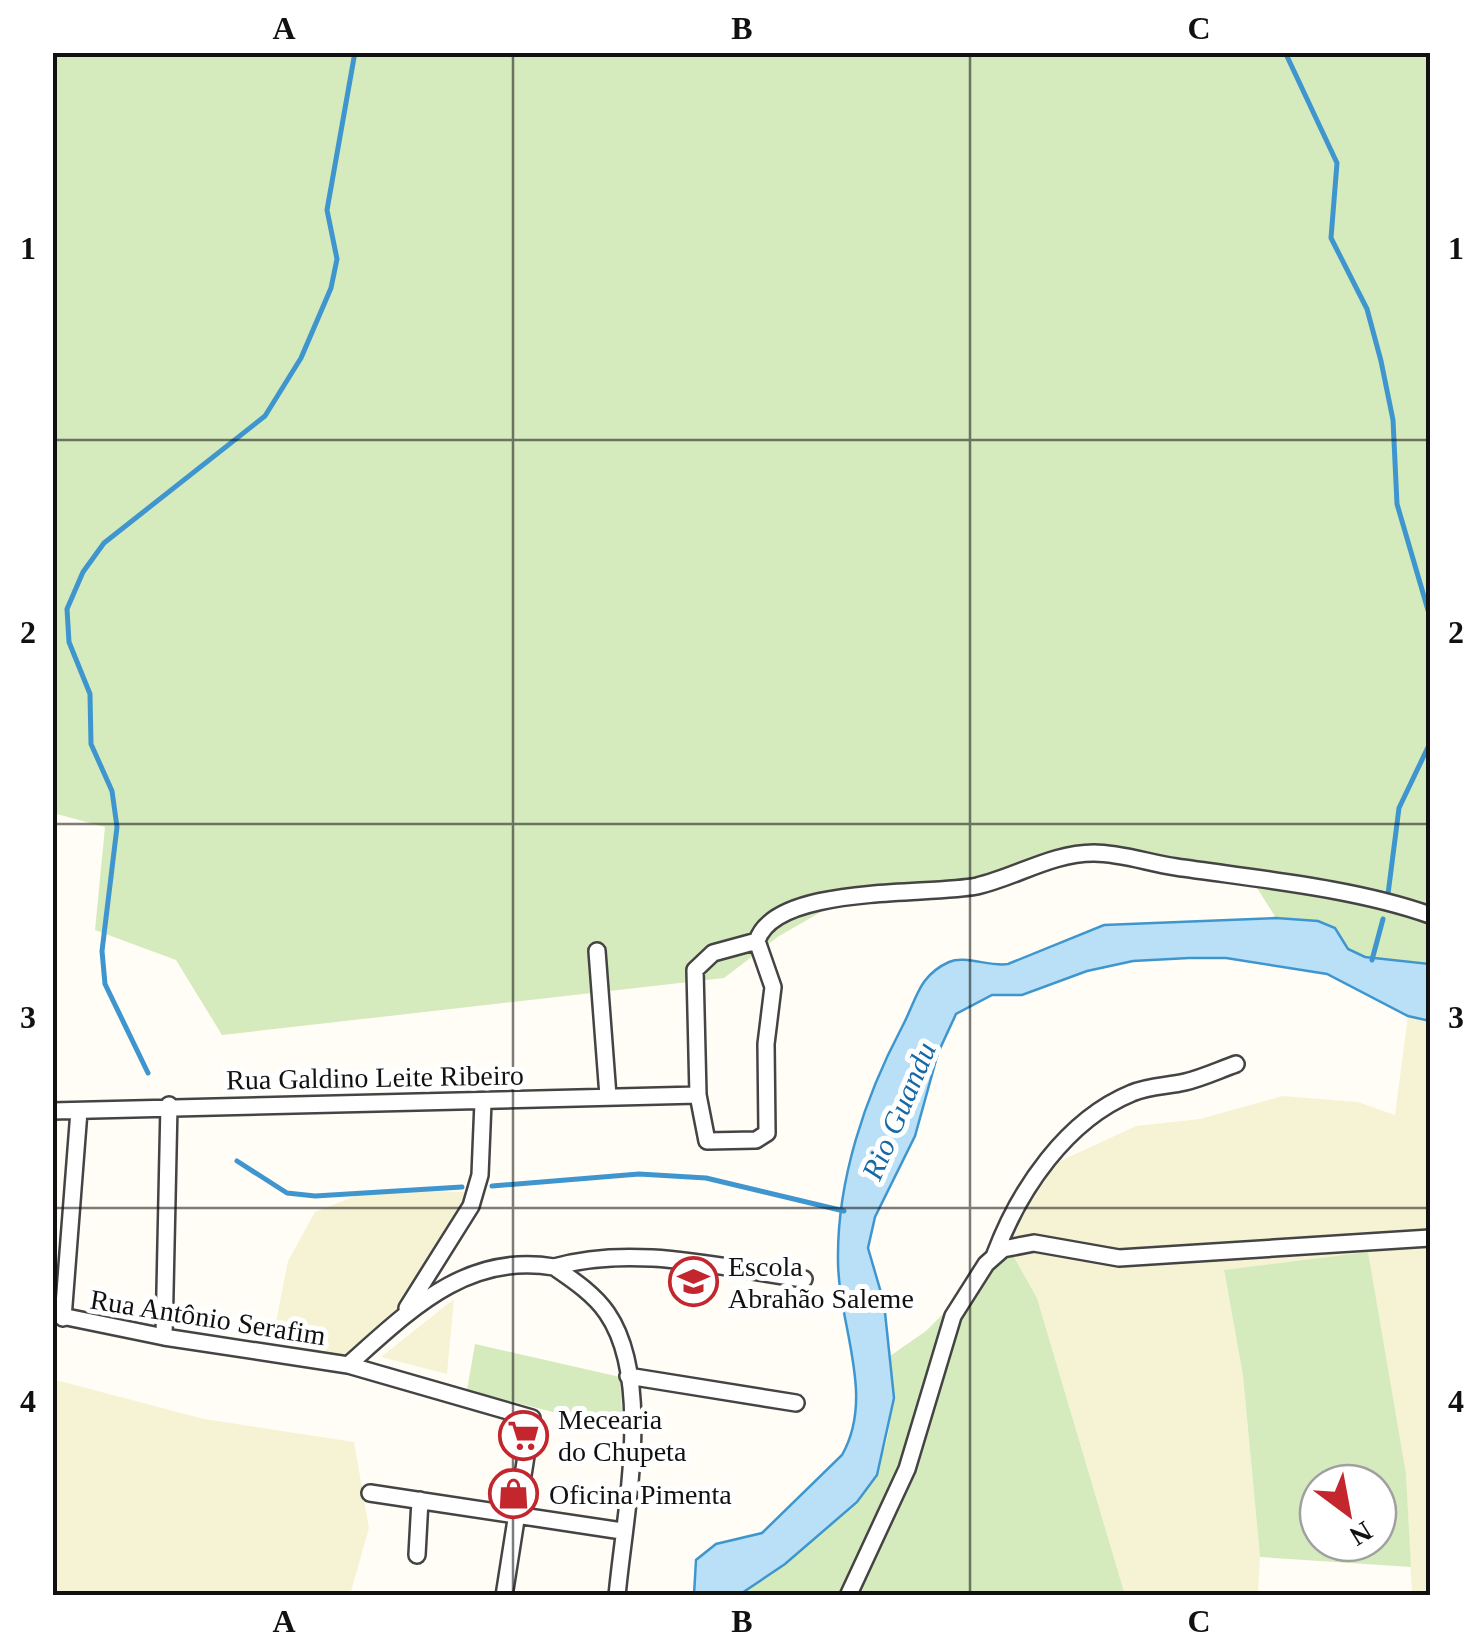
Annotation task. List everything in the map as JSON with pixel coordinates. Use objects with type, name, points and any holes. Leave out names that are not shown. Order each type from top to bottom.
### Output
[{"type":"street","points":[[757,941],[772,987],[766,1044],[766,1135],[756,1140],[706,1141],[698,1095],[696,970],[713,952],[757,941],[768,924],[787,912],[852,896],[968,888],[1048,862],[1098,853],[1303,888],[1430,915]]},
{"type":"street","points":[[598,950],[608,1096]]},
{"type":"street","points":[[848,1596],[907,1469],[945,1334],[964,1296],[995,1254],[1005,1222],[1021,1196],[1079,1128],[1106,1106],[1135,1091],[1188,1081],[1236,1064]]},
{"type":"street","name":"Rua Galdino Leite Ribeiro","points":[[52,1110],[698,1095]]},
{"type":"street","name":"Rua Antônio Serafim","points":[[400,1320],[471,1206],[480,1175],[483,1102]]},
{"type":"street","points":[[164,1337],[170,1105]]},
{"type":"street","points":[[58,1316],[79,1110]]},
{"type":"street","points":[[995,1254],[1019,1243],[1119,1258],[1430,1238]]},
{"type":"street","name":"Rua Antônio Serafim","points":[[58,1316],[164,1337],[348,1365],[428,1296],[479,1269],[554,1267],[604,1256],[634,1256],[804,1279]]},
{"type":"street","points":[[554,1267],[608,1314],[628,1376],[632,1441],[617,1596]]},
{"type":"street","points":[[348,1365],[532,1418],[504,1596]]},
{"type":"street","points":[[628,1376],[796,1403]]},
{"type":"street","points":[[370,1492],[622,1531]]},
{"type":"street","points":[[417,1555],[420,1500]]},
{"type":"shaded area","points":[[1408,1016],[1430,1021],[1430,1595],[1412,1595],[1406,1474],[1224,1271],[1243,1376],[1260,1557],[1258,1595],[1125,1595],[1037,1298],[1000,1232],[1005,1211],[1030,1175],[1136,1126],[1200,1119],[1283,1096],[1358,1102],[1395,1115]]},
{"type":"shaded area","points":[[368,1191],[479,1192],[410,1306],[363,1351],[342,1356],[272,1342],[288,1261],[315,1212]]},
{"type":"shaded area","points":[[454,1299],[447,1374],[381,1357]]},
{"type":"shaded area","points":[[52,1379],[204,1419],[354,1442],[369,1528],[350,1595],[53,1595]]},
{"type":"green space","points":[[52,53],[1430,53],[1430,964],[1365,957],[1348,949],[1318,921],[1276,918],[1252,880],[1086,852],[985,881],[873,896],[821,912],[779,936],[724,978],[222,1035],[176,960],[95,930],[105,827],[53,813]]},
{"type":"green space","points":[[1000,1232],[1037,1298],[1125,1595],[739,1596],[833,1523],[856,1500],[874,1474],[886,1443],[892,1404],[890,1356],[926,1331],[953,1304]]},
{"type":"green space","points":[[1368,1252],[1406,1474],[1411,1567],[1351,1563],[1398,1563],[1398,1463],[1298,1463],[1298,1560],[1260,1557],[1243,1376],[1224,1270]]},
{"type":"green space","points":[[475,1344],[620,1377],[623,1430],[467,1390]]},
{"type":"water","name":"Rio Guandu","points":[[1276,918],[1318,921],[1335,928],[1348,949],[1365,957],[1430,964],[1430,1021],[1408,1016],[1327,974],[1226,958],[1133,961],[1087,971],[1022,995],[992,995],[956,1014],[938,1053],[915,1136],[875,1217],[868,1248],[884,1303],[894,1398],[877,1475],[857,1502],[785,1564],[739,1595],[694,1595],[696,1560],[716,1544],[762,1533],[842,1455],[852,1432],[856,1384],[838,1260],[842,1200],[865,1110],[924,981],[949,962],[1008,964],[1104,925]]},
{"type":"waterway","points":[[148,1073],[105,984],[102,951],[117,827],[112,791],[91,744],[90,694],[69,642],[67,609],[83,572],[104,543],[265,416],[301,358],[331,288],[337,259],[327,210],[355,52]]},
{"type":"waterway","points":[[1285,52],[1337,163],[1331,238],[1367,309],[1381,361],[1393,420],[1397,504],[1430,617]]},
{"type":"waterway","points":[[1388,894],[1399,808],[1430,743]]},
{"type":"waterway","points":[[1372,960],[1383,919]]},
{"type":"waterway","points":[[237,1161],[287,1193],[315,1196],[462,1187]]},
{"type":"waterway","points":[[492,1186],[639,1174],[706,1178],[844,1211]]},
{"type":"place","name":"Escola Abrahão Saleme","points":[[693,1282]]},
{"type":"place","name":"Mecearia do Chupeta","points":[[523,1435]]},
{"type":"place","name":"Oficina Pimenta","points":[[514,1494]]}]
